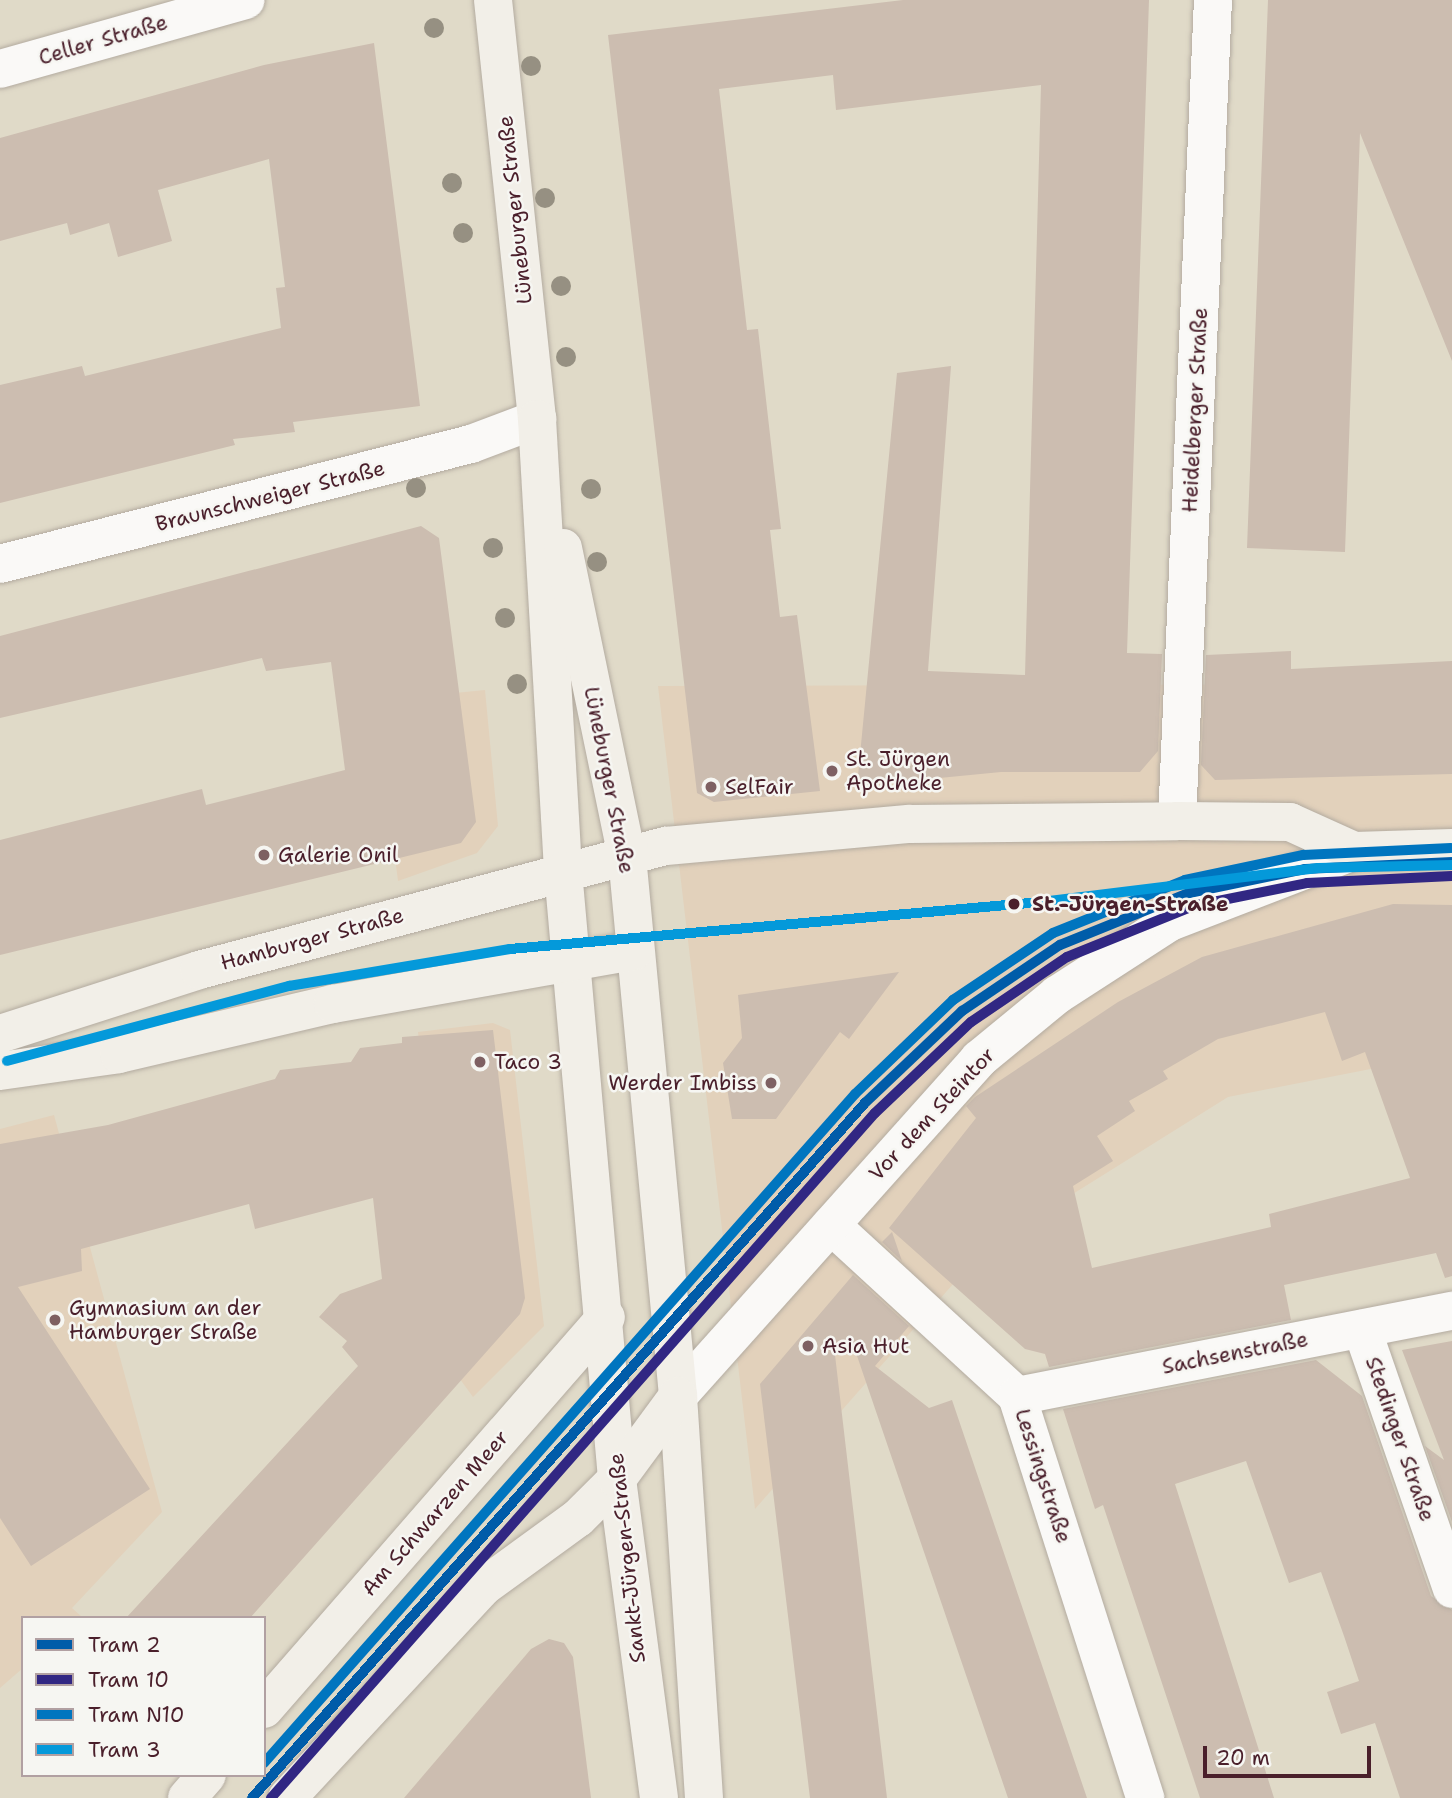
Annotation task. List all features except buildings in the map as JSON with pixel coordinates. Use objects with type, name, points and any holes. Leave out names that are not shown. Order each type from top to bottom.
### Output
[{"type":"street","name":"Celler Straße","points":[[0,68],[246,0]]},
{"type":"street","name":"Lüneburger Straße","points":[[493,0],[537,419],[563,871],[606,1317]]},
{"type":"street","name":"Heidelberger Straße","points":[[1177,821],[1213,0]]},
{"type":"street","name":"Lüneburger Straße","points":[[537,419],[626,856],[678,1396]]},
{"type":"street","name":"Braunschweiger Straße","points":[[0,564],[471,444],[537,419]]},
{"type":"street","name":"Vor dem Steintor","points":[[626,856],[689,843],[910,824],[1177,821],[1290,822],[1354,850]]},
{"type":"street","name":"Vor dem Steintor","points":[[678,1396],[979,1059],[1057,995],[1170,922],[1354,850],[1452,848]]},
{"type":"street","name":"Hamburger Straße","points":[[0,1034],[199,970],[626,856]]},
{"type":"street","points":[[0,1071],[119,1054],[333,1003],[634,951]]},
{"type":"street","name":"Lessingstraße","points":[[831,1225],[1017,1396],[1145,1798]]},
{"type":"street","name":"Sachsenstraße","points":[[1017,1396],[1452,1311]]},
{"type":"street","name":"Sankt-Jürgen-Straße","points":[[606,1317],[617,1479],[659,1798]]},
{"type":"street","name":"Am Schwarzen Meer","points":[[266,1707],[606,1317]]},
{"type":"street","name":"Stedinger Straße","points":[[1362,1329],[1452,1589]]},
{"type":"street","points":[[287,1798],[483,1587],[578,1518],[617,1479],[678,1396]]},
{"type":"street","points":[[678,1396],[704,1798]]},
{"type":"street","points":[[187,1798],[205,1777]]},
{"type":"shaded area","points":[[1452,684],[1452,1053],[1228,1097],[983,1250],[755,1509],[658,686]]},
{"type":"shaded area","points":[[485,690],[498,826],[477,853],[398,881],[375,701]]},
{"type":"shaded area","points":[[493,1023],[510,1030],[544,1326],[473,1397],[425,1331],[431,1137],[418,1032]]},
{"type":"shaded area","name":"Gymnasium an der Hamburger Straße","points":[[54,1115],[162,1512],[72,1608],[81,1616],[21,1616],[21,1670],[0,1688],[0,1129]]},
{"type":"tram line","name":"N10","points":[[266,1761],[855,1094],[953,1000],[1053,933],[1185,880],[1303,855],[1451,848]]},
{"type":"tram line","name":"2","points":[[252,1798],[865,1103],[962,1011],[1060,945],[1189,893],[1305,869],[1452,862]]},
{"type":"tram line","name":"3","points":[[7,1061],[289,986],[510,949],[1041,902],[1318,868],[1452,865]]},
{"type":"tram line","name":"10","points":[[271,1798],[875,1113],[971,1022],[1067,957],[1193,906],[1307,883],[1452,876]]},
{"type":"place","name":"St. Jürgen Apotheke","points":[[832,771]]},
{"type":"place","name":"SelFair","points":[[711,787]]},
{"type":"place","name":"Galerie Onil","points":[[264,855]]},
{"type":"place","name":"St.-Jürgen-Straße","points":[[1014,904]]},
{"type":"place","name":"Taco 3","points":[[480,1062]]},
{"type":"place","name":"Werder Imbiss","points":[[771,1083]]},
{"type":"place","name":"Gymnasium an der Hamburger Straße","points":[[55,1320]]},
{"type":"place","name":"Asia Hut","points":[[808,1346]]}]
